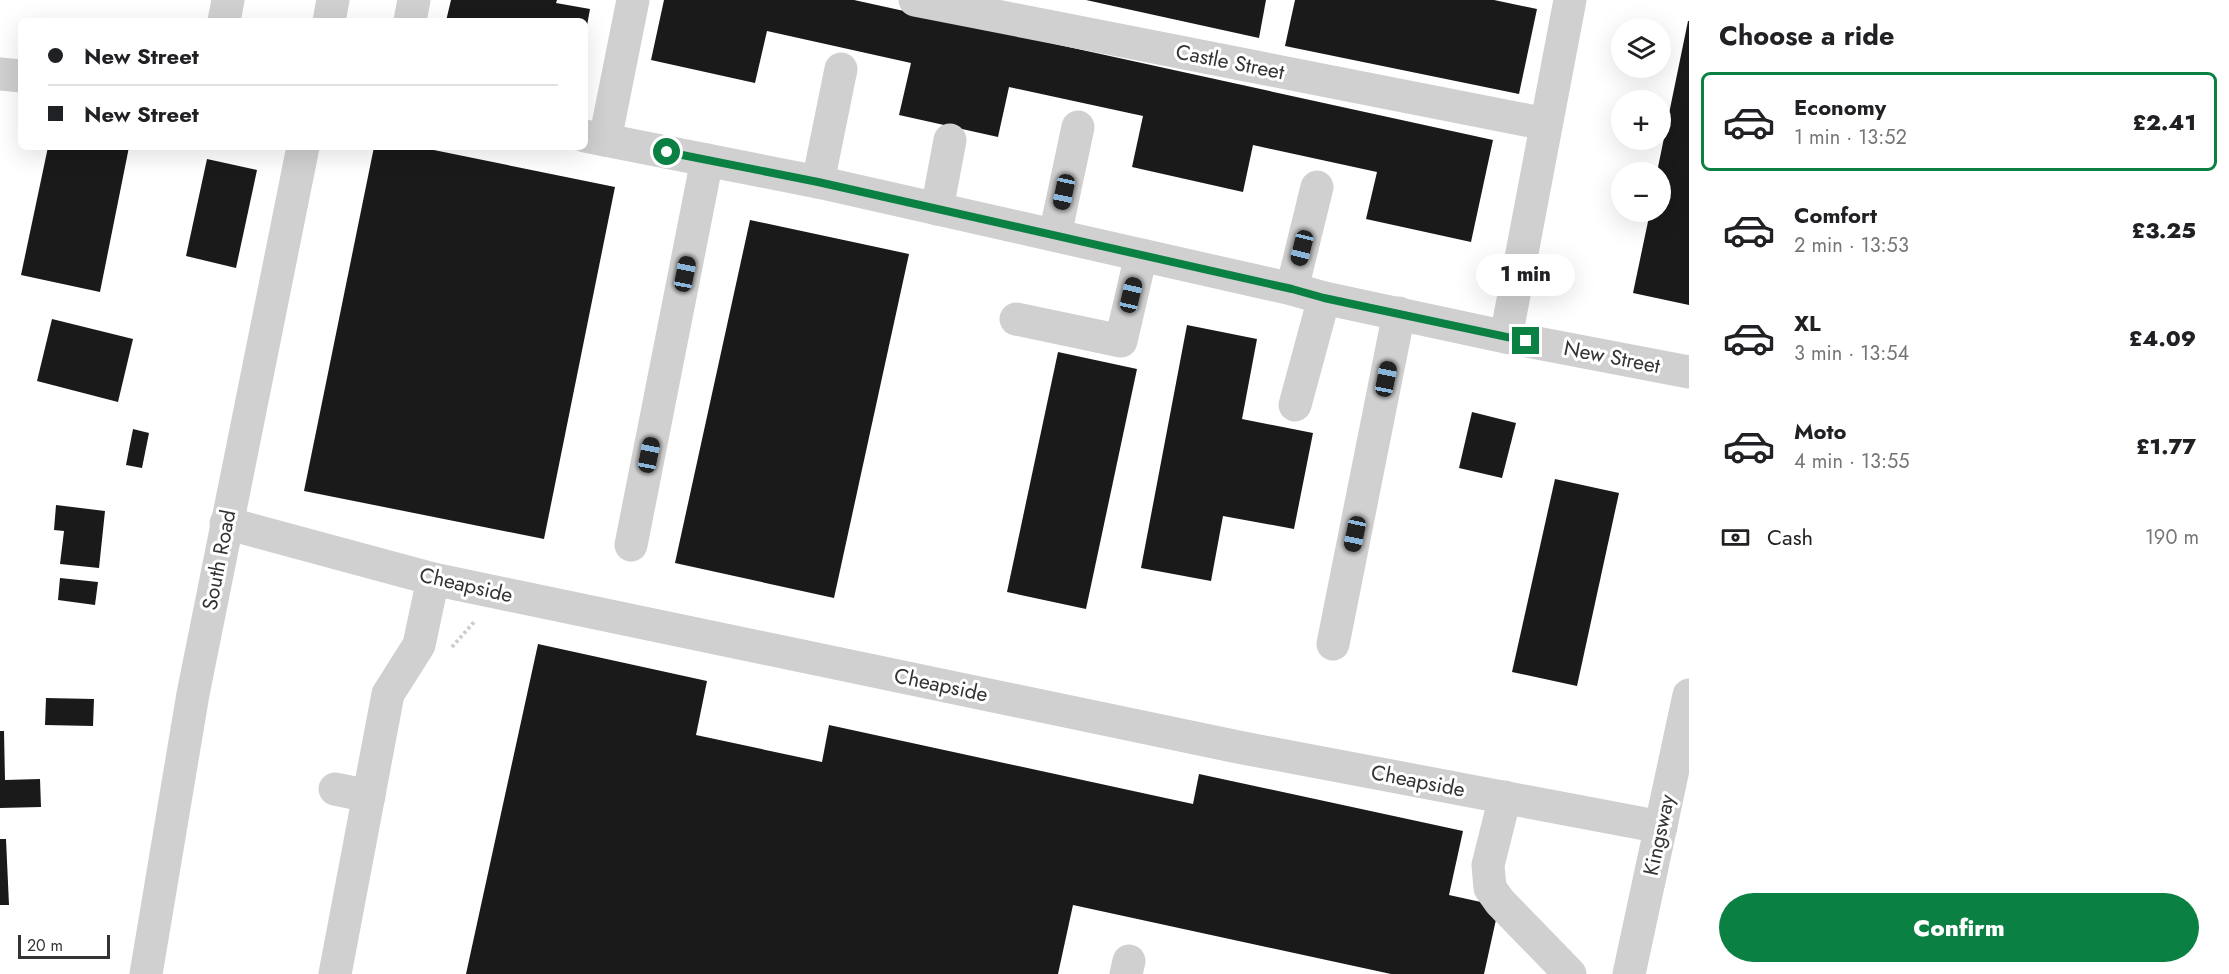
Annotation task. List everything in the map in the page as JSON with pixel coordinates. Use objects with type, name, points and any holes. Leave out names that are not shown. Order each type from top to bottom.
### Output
[{"type":"street","points":[[225,18],[228,0]]},
{"type":"street","points":[[330,18],[333,0]]},
{"type":"street","points":[[411,18],[414,0]]},
{"type":"street","points":[[595,138],[633,0]]},
{"type":"street","name":"Castle Street","points":[[915,0],[1546,124]]},
{"type":"street","points":[[1506,337],[1570,0]]},
{"type":"street","points":[[818,182],[841,69]]},
{"type":"street","points":[[0,74],[18,76]]},
{"type":"street","points":[[1055,235],[1078,127]]},
{"type":"street","name":"New Street","points":[[595,138],[818,182],[1324,298],[1506,337],[1689,372]]},
{"type":"street","points":[[937,208],[950,140]]},
{"type":"street","name":"South Road","points":[[146,974],[191,706],[226,522],[302,150]]},
{"type":"street","points":[[631,545],[707,160]]},
{"type":"street","points":[[1292,289],[1317,187]]},
{"type":"street","points":[[1016,319],[1121,341],[1141,255]]},
{"type":"street","points":[[1295,405],[1324,298]]},
{"type":"street","points":[[1334,644],[1399,313]]},
{"type":"street","name":"Cheapside","points":[[226,522],[434,579],[1238,747],[1661,827]]},
{"type":"street","points":[[335,974],[388,694],[419,645],[434,579]]},
{"type":"street","name":"Kingsway","points":[[1629,974],[1689,695]]},
{"type":"street","points":[[335,789],[369,796]]},
{"type":"street","points":[[1505,797],[1488,865],[1490,888],[1500,902],[1570,974]]},
{"type":"building","points":[[451,0],[557,0],[556,3],[590,9],[588,20],[588,18],[447,18]]},
{"type":"building","points":[[664,0],[854,0],[1493,140],[1471,242],[1366,219],[1377,172],[1253,145],[1243,192],[1132,167],[1143,116],[1009,87],[998,137],[899,115],[911,63],[767,31],[755,83],[651,60]]},
{"type":"building","points":[[1086,0],[1266,0],[1259,38]]},
{"type":"building","points":[[1295,0],[1494,0],[1537,9],[1519,94],[1285,46]]},
{"type":"building","points":[[1689,21],[1689,305],[1633,293],[1648,222],[1671,222],[1671,162],[1659,162],[1662,150],[1671,150],[1671,104]]},
{"type":"building","points":[[47,150],[128,150],[100,292],[21,275]]},
{"type":"building","points":[[373,150],[434,150],[615,187],[544,539],[304,491]]},
{"type":"building","points":[[207,159],[257,170],[236,268],[186,256]]},
{"type":"building","points":[[750,220],[909,254],[834,598],[675,563]]},
{"type":"building","points":[[52,319],[133,339],[118,402],[37,381]]},
{"type":"building","points":[[1187,325],[1257,339],[1242,419],[1313,433],[1294,529],[1223,516],[1211,581],[1141,568]]},
{"type":"building","points":[[1058,352],[1137,369],[1086,609],[1007,592]]},
{"type":"building","points":[[1472,412],[1516,423],[1502,478],[1459,468]]},
{"type":"building","points":[[133,429],[149,433],[142,468],[126,465]]},
{"type":"building","points":[[1555,479],[1619,493],[1577,686],[1512,672]]},
{"type":"building","points":[[56,505],[105,511],[99,568],[60,564],[64,531],[54,530]]},
{"type":"building","points":[[60,578],[98,582],[95,605],[58,600]]},
{"type":"building","points":[[538,644],[707,681],[696,735],[822,762],[829,725],[1193,804],[1199,774],[1463,831],[1449,895],[1499,906],[1484,974],[1391,974],[1073,905],[1058,974],[466,974]]},
{"type":"building","points":[[46,698],[94,699],[93,726],[45,725]]},
{"type":"building","points":[[0,731],[4,731],[5,780],[40,779],[41,807],[0,808]]},
{"type":"building","points":[[0,839],[6,839],[9,905],[0,905]]},
{"type":"route","points":[[667,152],[818,182],[1324,298],[1526,341]]}]
